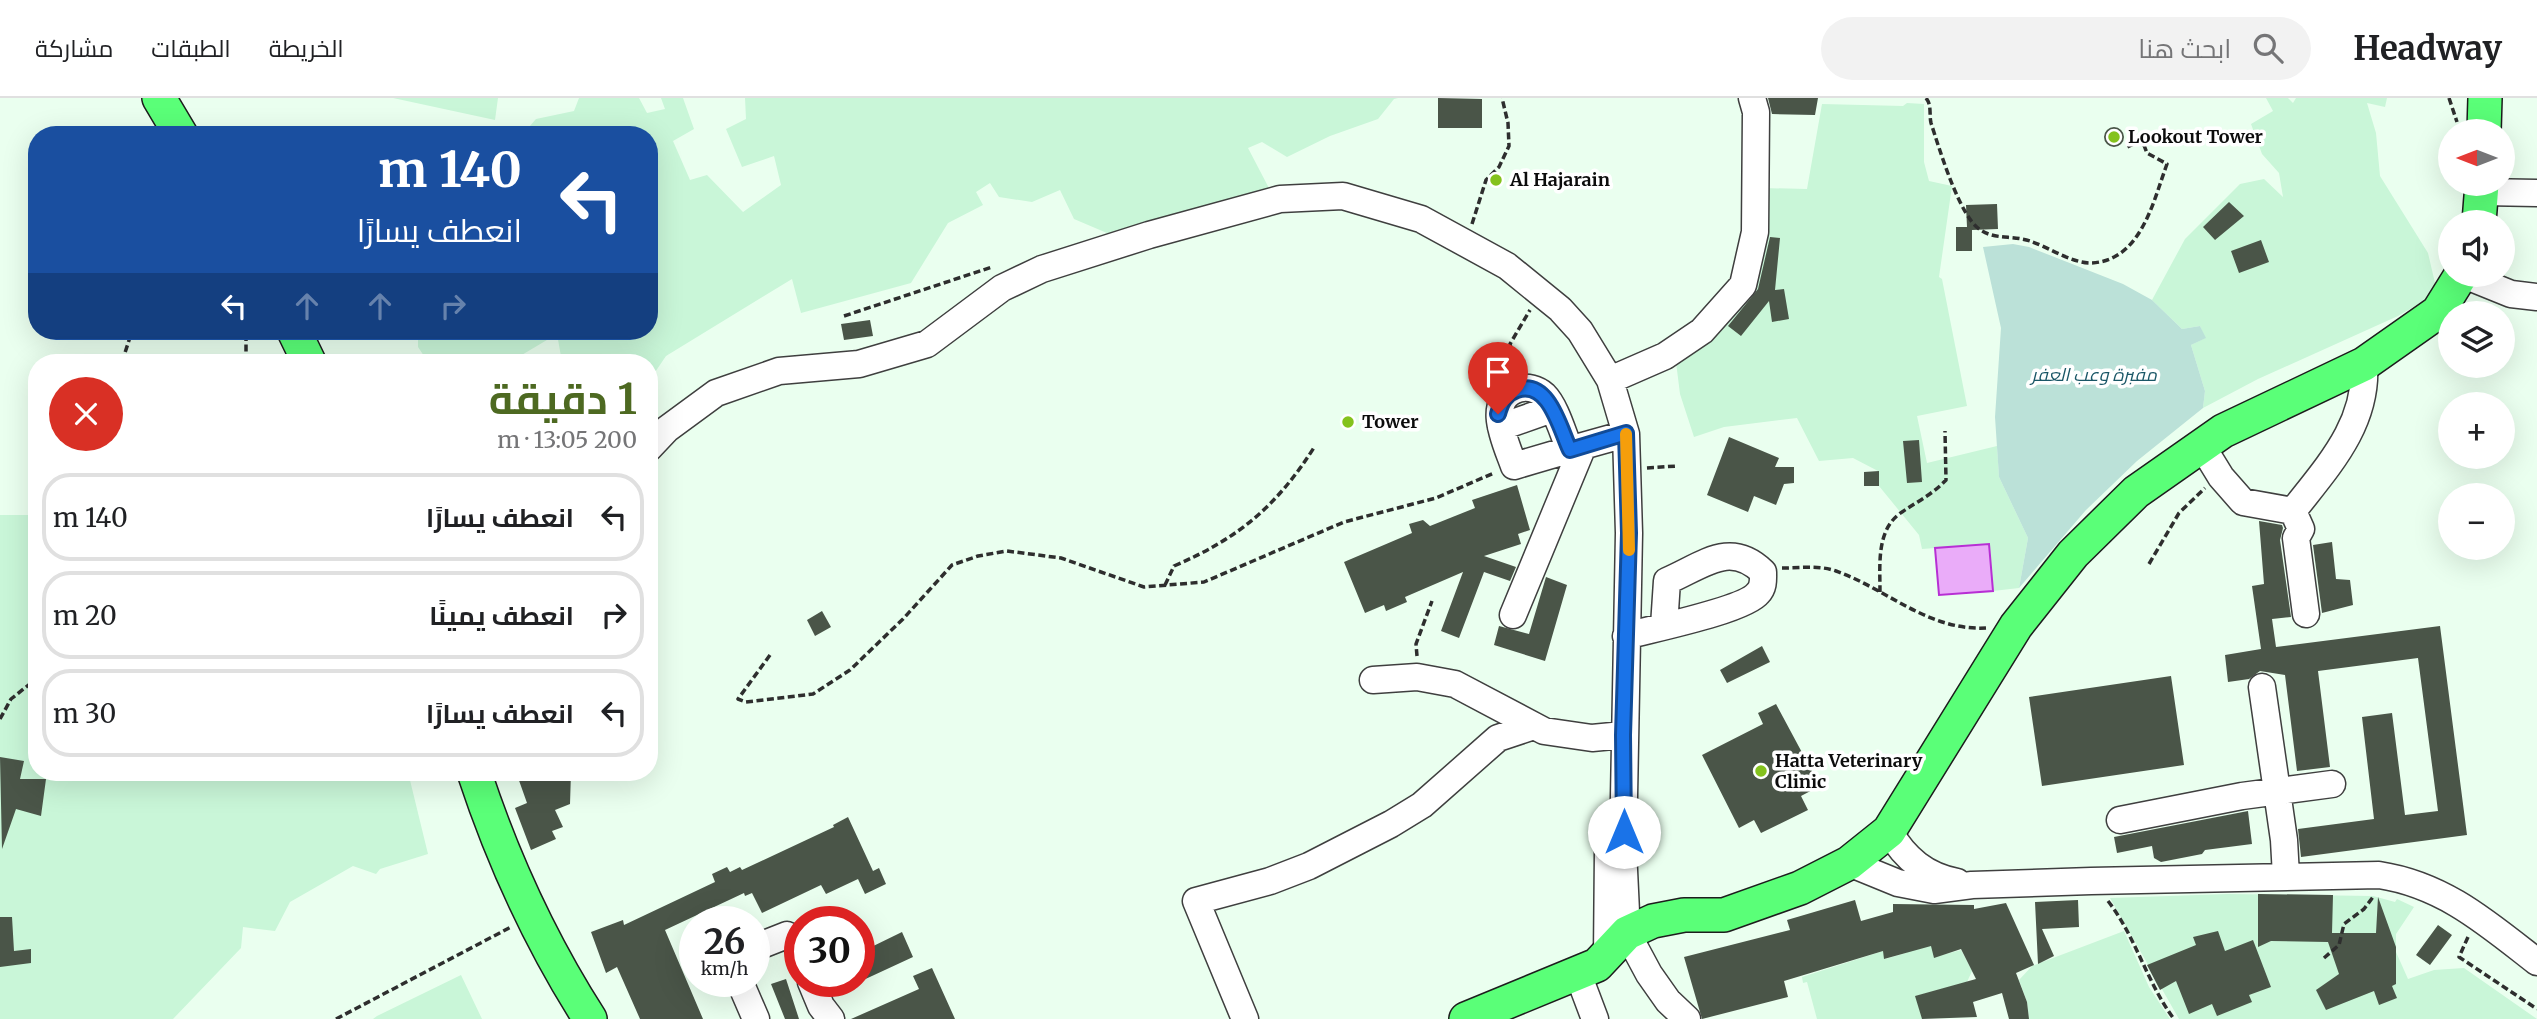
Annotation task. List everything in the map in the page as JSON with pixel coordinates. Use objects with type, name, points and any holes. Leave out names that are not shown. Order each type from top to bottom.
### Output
[{"type":"main road","points":[[159,98],[176,126]]},
{"type":"main road","points":[[2484,119],[2485,98]]},
{"type":"main road","points":[[1466,1019],[1578,974],[1653,921],[1684,915],[1724,915],[1740,911],[1800,888],[1849,863],[1889,831],[2016,626],[2073,554],[2136,492],[2223,431],[2364,364],[2438,312],[2455,287]]},
{"type":"main road","points":[[477,781],[499,846],[532,917],[552,958],[590,1019]]},
{"type":"street","points":[[1610,380],[1665,356],[1702,331],[1743,285],[1755,232],[1756,112],[1752,98]]},
{"type":"street","points":[[2481,199],[2537,193]]},
{"type":"street","points":[[658,438],[716,393],[779,372],[859,364],[926,344],[1002,288],[1042,269],[1149,235],[1280,199],[1343,196],[1421,219],[1507,266],[1560,309],[1580,331],[1610,380],[1626,433],[1629,470],[1623,735],[1624,899],[1617,944],[1649,974],[1668,1000],[1687,1019]]},
{"type":"street","points":[[2493,287],[2511,294],[2537,297]]},
{"type":"street","points":[[2293,511],[2348,439],[2362,402],[2364,364]]},
{"type":"street","points":[[1577,448],[1546,397],[1536,390],[1523,388],[1511,392],[1502,401],[1498,414],[1514,466],[1577,448],[1626,433]]},
{"type":"street","points":[[1501,427],[1552,409]]},
{"type":"street","points":[[2202,446],[2221,477],[2243,502],[2293,511]]},
{"type":"street","points":[[1513,615],[1577,448]]},
{"type":"street","points":[[2293,511],[2301,528],[2296,538],[2306,614]]},
{"type":"street","points":[[1626,636],[1664,626],[1744,604],[1758,593],[1764,582],[1763,572],[1744,556],[1727,555],[1667,581],[1664,626]]},
{"type":"street","points":[[1373,680],[1417,677],[1455,684],[1544,731],[1592,738],[1623,735]]},
{"type":"street","points":[[2262,687],[2278,792],[2286,876]]},
{"type":"street","points":[[1245,1019],[1196,901],[1309,866],[1391,824],[1422,805],[1498,738],[1534,726]]},
{"type":"street","points":[[2120,820],[2332,784]]},
{"type":"street","points":[[1889,831],[1903,852],[1922,869],[1944,879],[1972,885]]},
{"type":"street","points":[[1849,863],[1916,888],[1952,889],[1972,885],[2091,880],[2379,875],[2425,886],[2480,917],[2536,958]]},
{"type":"street","points":[[1578,974],[1595,1019]]},
{"type":"street","points":[[746,997],[756,1019]]},
{"type":"street","points":[[817,997],[831,1019]]},
{"type":"path","points":[[1466,243],[1486,180],[1499,167],[1509,146],[1508,123],[1502,98]]},
{"type":"path","points":[[1926,98],[1949,173],[1972,222],[1985,236],[2027,240],[2077,260],[2091,263],[2118,255],[2136,240],[2150,212],[2167,164],[2147,153],[2142,140],[2124,148]]},
{"type":"path","points":[[844,316],[1001,265]]},
{"type":"path","points":[[1523,388],[1510,344],[1530,310]]},
{"type":"path","points":[[1880,592],[1884,531],[1899,514],[1934,493],[1946,480],[1945,431]]},
{"type":"path","points":[[1165,585],[1174,566],[1214,548],[1258,516],[1292,482],[1315,446]]},
{"type":"path","points":[[770,656],[738,699],[746,702],[813,694],[850,670],[903,619],[952,565],[978,556],[1007,551],[1061,558],[1144,587],[1204,582],[1343,522],[1436,498],[1514,466]]},
{"type":"path","points":[[1629,470],[1677,466]]},
{"type":"path","points":[[2149,564],[2179,513],[2221,477]]},
{"type":"path","points":[[1763,572],[1804,567],[1834,570],[1919,615],[1973,628],[2016,626]]},
{"type":"path","points":[[1417,677],[1416,643],[1432,601]]},
{"type":"path","points":[[0,719],[11,699],[28,684]]},
{"type":"path","points":[[2324,958],[2339,945],[2344,924],[2364,909],[2374,896],[2379,875]]},
{"type":"path","points":[[2091,880],[2120,916],[2158,998],[2174,1019]]},
{"type":"path","points":[[336,1019],[532,917]]},
{"type":"path","points":[[2480,917],[2459,957],[2537,1009]]},
{"type":"green space","points":[[393,98],[498,98],[495,120]]},
{"type":"green space","points":[[579,98],[639,98],[647,113],[665,109],[661,98],[683,98],[694,129],[673,141],[690,180],[707,175],[743,212],[781,185],[774,156],[742,167],[726,129],[746,119],[745,98],[1398,98],[1394,99],[1378,119],[1330,136],[1287,157],[1262,142],[1248,148],[1271,192],[1114,236],[1074,219],[1060,190],[1032,202],[999,197],[990,183],[976,192],[983,205],[948,223],[911,283],[801,313],[792,279],[666,356],[658,368],[658,354],[561,354],[558,340],[658,340],[658,126],[530,126],[536,119],[574,111]]},
{"type":"green space","points":[[2266,98],[2288,98],[2293,103],[2296,98],[2387,98],[2385,107],[2367,103],[2376,133],[2380,176],[2428,253],[2435,283],[2427,299],[2398,316],[2258,379],[2203,408],[2205,391],[2191,345],[2205,338],[2200,326],[2182,329],[2152,300],[2185,239],[2240,184],[2264,179],[2283,197],[2279,173],[2262,154],[2251,124],[2273,111]]},
{"type":"green space","points":[[1907,103],[1924,104],[1924,162],[1929,181],[1952,186],[1939,277],[1942,279],[1967,406],[1917,416],[1927,463],[1997,446],[1999,477],[2028,538],[2019,588],[1993,591],[1989,544],[1922,549],[1919,535],[1879,486],[1878,471],[1853,458],[1819,461],[1797,418],[1724,427],[1694,437],[1680,394],[1676,362],[1714,337],[1755,282],[1761,188],[1807,189],[1822,104],[1903,106]]},
{"type":"green space","name":"مفبرة وعب العفر","points":[[2013,244],[2029,247],[2123,284],[2152,300],[2182,329],[2200,326],[2206,338],[2191,345],[2205,391],[2203,408],[2137,461],[2086,510],[2019,588],[2028,538],[1999,477],[1995,417],[2001,328],[1983,247]]},
{"type":"green space","points":[[418,340],[547,340],[523,354],[423,354],[418,347]]},
{"type":"green space","points":[[0,515],[28,515],[28,781],[410,781],[428,854],[380,869],[376,874],[353,866],[290,902],[275,931],[243,927],[241,948],[173,1019],[0,1019]]},
{"type":"green space","points":[[2228,894],[2373,896],[2395,902],[2397,899],[2414,907],[2396,934],[2396,952],[2408,979],[2434,970],[2464,968],[2537,1019],[2179,1019],[2110,898]]},
{"type":"green space","points":[[2124,931],[2149,987],[2170,1019],[2029,1019],[2027,1002],[2019,980],[2032,966]]},
{"type":"green space","points":[[1930,933],[1934,957],[1961,950],[1972,971],[1967,982],[1916,996],[1922,1019],[1817,1019],[1807,982],[1803,983],[1802,977],[1883,951],[1885,959],[1906,953]]},
{"type":"green space","points":[[461,975],[482,1019],[373,1019],[377,1016]]},
{"type":"shaded area","points":[[1989,544],[1993,591],[1939,595],[1935,548]]},
{"type":"building","points":[[1438,98],[1482,99],[1482,128],[1438,128]]},
{"type":"building","points":[[1768,98],[1818,98],[1815,115],[1772,114]]},
{"type":"building","name":"Lookout Tower","points":[[2114,127],[2121,130],[2124,137],[2121,144],[2114,147],[2107,144],[2104,137],[2107,130]]},
{"type":"building","points":[[2229,202],[2244,216],[2215,240],[2203,227]]},
{"type":"building","points":[[1997,204],[1998,229],[1972,230],[1972,251],[1956,251],[1956,227],[1967,227],[1966,205]]},
{"type":"building","points":[[1770,237],[1780,238],[1775,290],[1784,289],[1789,319],[1772,322],[1769,301],[1741,336],[1728,326],[1758,289]]},
{"type":"building","points":[[2261,240],[2269,262],[2239,273],[2231,251]]},
{"type":"building","points":[[870,320],[873,336],[844,340],[841,324]]},
{"type":"building","points":[[1729,437],[1779,458],[1775,467],[1794,467],[1794,483],[1784,484],[1776,505],[1754,496],[1748,512],[1707,495]]},
{"type":"building","points":[[1919,440],[1922,482],[1907,483],[1903,441]]},
{"type":"building","points":[[1879,471],[1879,486],[1864,486],[1864,472]]},
{"type":"building","points":[[1517,485],[1530,530],[1518,534],[1521,544],[1484,556],[1516,567],[1510,581],[1484,572],[1459,638],[1441,631],[1463,572],[1405,597],[1407,602],[1386,611],[1384,605],[1365,613],[1344,562],[1412,533],[1409,524],[1423,520],[1430,526],[1475,508],[1472,500]]},
{"type":"building","points":[[2259,521],[2282,525],[2283,528],[2280,540],[2291,617],[2272,619],[2276,647],[2440,626],[2467,835],[2301,857],[2298,829],[2374,819],[2362,717],[2392,713],[2405,815],[2438,811],[2418,658],[2318,671],[2330,767],[2297,771],[2285,675],[2260,671],[2249,679],[2228,682],[2225,655],[2261,649],[2252,586],[2264,584]]},
{"type":"building","points":[[2332,542],[2336,579],[2350,580],[2353,605],[2322,613],[2313,545]]},
{"type":"building","points":[[1546,577],[1567,585],[1545,661],[1494,645],[1499,626],[1529,634]]},
{"type":"building","points":[[822,611],[831,627],[815,636],[807,620]]},
{"type":"building","points":[[1762,646],[1770,662],[1727,683],[1720,670]]},
{"type":"building","points":[[2171,676],[2184,765],[2042,786],[2029,697]]},
{"type":"building","name":"Hatta Veterinary Clinic","points":[[1776,704],[1820,786],[1801,796],[1808,810],[1761,833],[1754,820],[1739,828],[1702,755],[1763,724],[1758,713]]},
{"type":"building","points":[[0,757],[24,761],[20,779],[46,781],[41,816],[16,809],[2,849]]},
{"type":"building","points":[[519,781],[571,781],[570,804],[555,810],[563,827],[552,831],[556,839],[531,850],[515,808],[527,803]]},
{"type":"building","points":[[2248,811],[2252,844],[2205,850],[2202,854],[2161,862],[2154,858],[2152,846],[2117,853],[2114,837]]},
{"type":"building","points":[[848,817],[873,871],[879,868],[886,884],[865,894],[858,879],[826,894],[821,885],[770,909],[770,906],[758,906],[752,893],[745,896],[744,893],[716,906],[679,906],[679,923],[665,930],[679,963],[679,997],[694,997],[703,1019],[640,1019],[617,967],[606,973],[591,932],[623,920],[624,925],[715,882],[712,874],[727,867],[730,872],[740,867],[742,870],[834,827],[833,825]]},
{"type":"building","points":[[2258,894],[2333,895],[2332,933],[2376,933],[2378,897],[2396,947],[2396,984],[2392,986],[2397,998],[2379,1005],[2374,991],[2326,1010],[2316,990],[2339,974],[2328,942],[2271,941],[2258,947]]},
{"type":"building","points":[[1855,900],[1861,921],[1893,912],[1893,904],[1974,905],[1974,909],[2006,903],[2034,965],[2016,973],[2027,1002],[2029,1019],[2009,1019],[2002,993],[1973,1002],[1977,1017],[1922,1019],[1915,996],[1976,979],[1961,949],[1934,958],[1931,946],[1884,959],[1883,951],[1784,981],[1788,997],[1702,1019],[1684,957],[1790,930],[1787,920]]},
{"type":"building","points":[[2078,900],[2079,927],[2042,929],[2054,956],[2038,964],[2035,902]]},
{"type":"building","points":[[0,917],[12,917],[14,951],[31,949],[31,963],[0,967]]},
{"type":"building","points":[[2438,925],[2452,935],[2430,965],[2416,955]]},
{"type":"building","points":[[2218,931],[2225,951],[2253,940],[2271,987],[2249,995],[2252,1002],[2217,1016],[2212,1004],[2189,1014],[2176,981],[2160,990],[2147,965],[2196,945],[2193,937]]},
{"type":"building","points":[[902,932],[913,957],[875,975],[875,945]]},
{"type":"building","points":[[932,968],[955,1019],[851,1019],[919,989],[913,976]]},
{"type":"building","points":[[784,980],[784,997],[792,997],[799,1019],[785,1019],[771,984]]},
{"type":"slow traffic","points":[[1626,434],[1629,550]]},
{"type":"place","name":"Lookout Tower","points":[[2114,137]]},
{"type":"place","name":"Al Hajarain","points":[[1496,180]]},
{"type":"place","name":"Tower","points":[[1348,422]]},
{"type":"place","name":"Hatta Veterinary Clinic","points":[[1761,771]]},
{"type":"route","points":[[1498,414],[1502,401],[1511,392],[1523,388],[1536,390],[1546,397],[1570,450],[1626,433],[1629,533],[1623,735],[1624,832]]}]
